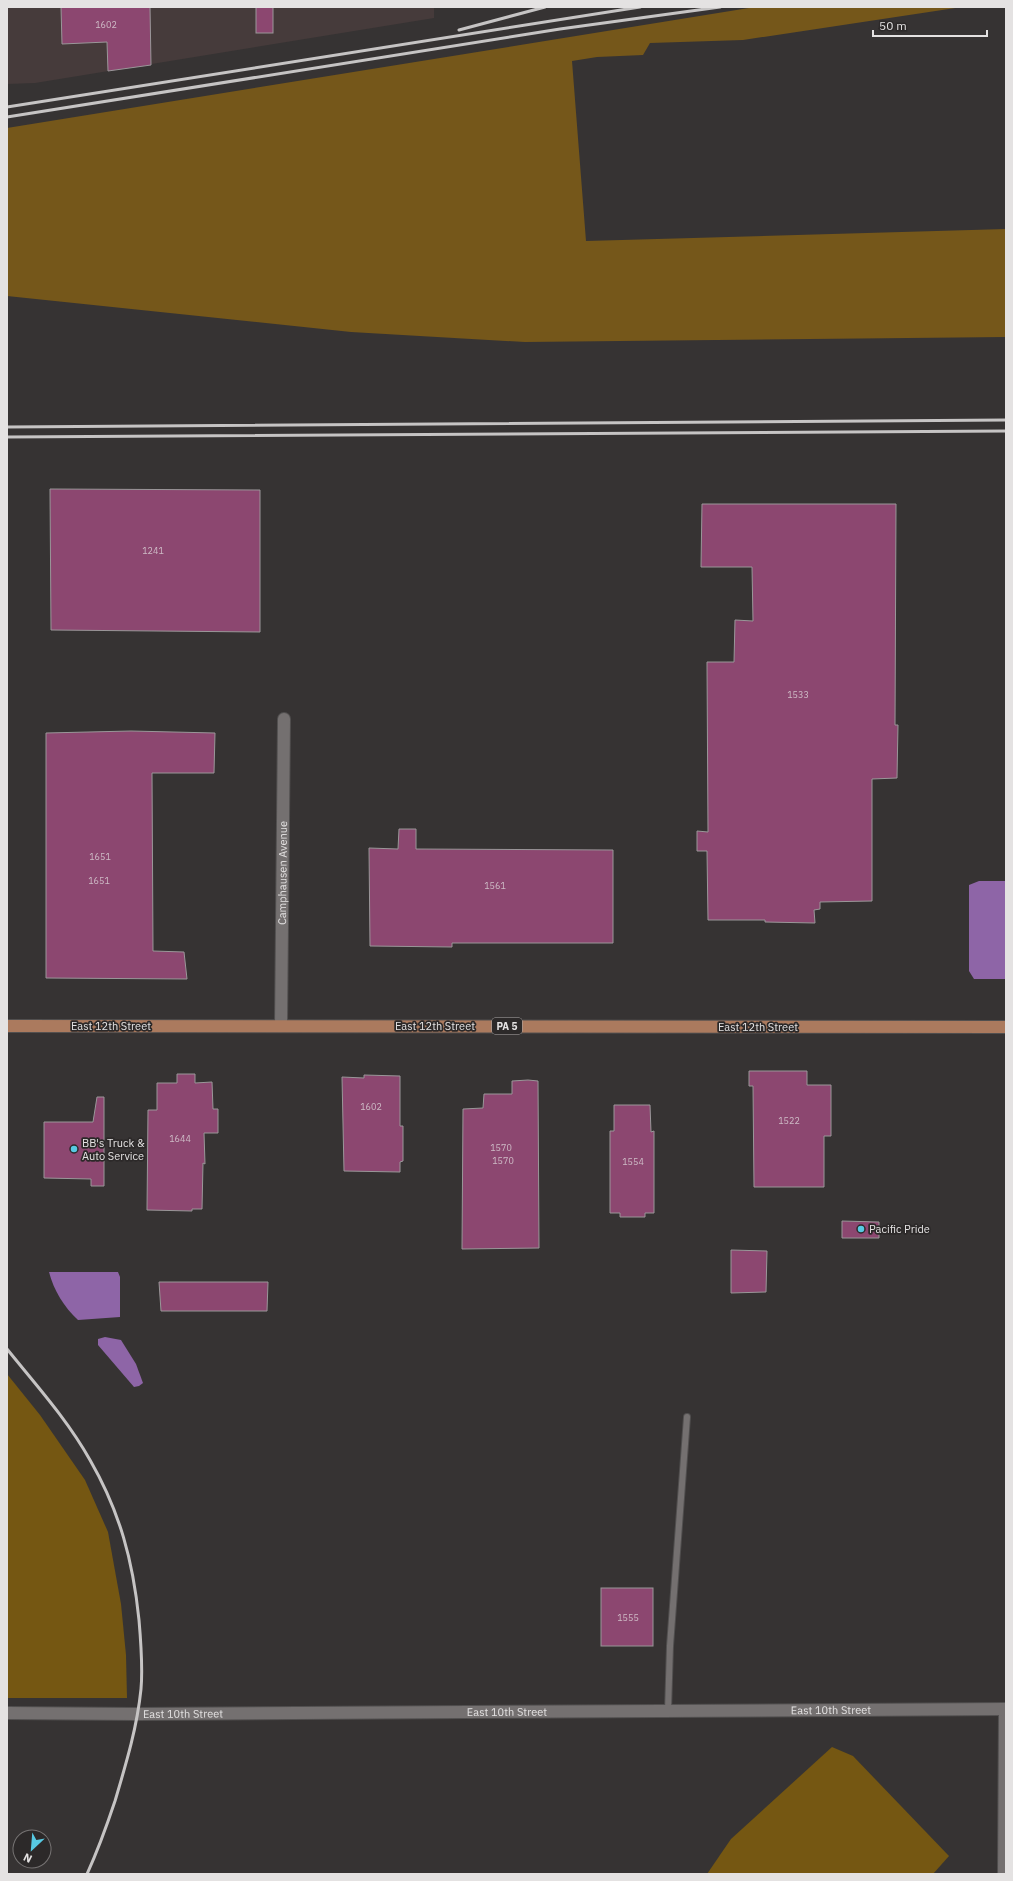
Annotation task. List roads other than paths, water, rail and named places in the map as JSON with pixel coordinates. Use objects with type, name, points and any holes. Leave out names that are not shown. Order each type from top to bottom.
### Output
[{"type":"main road","name":"East 12th Street","points":[[7,1026],[1006,1027]]},
{"type":"street","name":"Camphausen Avenue","points":[[281,1026],[284,719]]},
{"type":"street","name":"East 10th Street","points":[[7,1713],[145,1714],[1005,1709]]},
{"type":"street","points":[[1004,1874],[1005,1709]]},
{"type":"lane","points":[[668,1711],[670,1646],[687,1416]]},
{"type":"railway","points":[[459,30],[545,7]]},
{"type":"railway","points":[[7,107],[640,7]]},
{"type":"railway","points":[[7,117],[560,29],[720,7]]},
{"type":"railway","points":[[7,427],[1006,420]]},
{"type":"railway","points":[[7,437],[1006,431]]},
{"type":"railway","points":[[7,1349],[51,1403],[71,1430],[90,1460],[109,1499],[124,1537],[133,1577],[142,1655],[141,1689],[137,1718],[115,1801],[87,1874]]},
{"type":"place","name":"BB's Truck & Auto Service","points":[[74,1149]]},
{"type":"place","name":"Pacific Pride","points":[[861,1229]]}]
